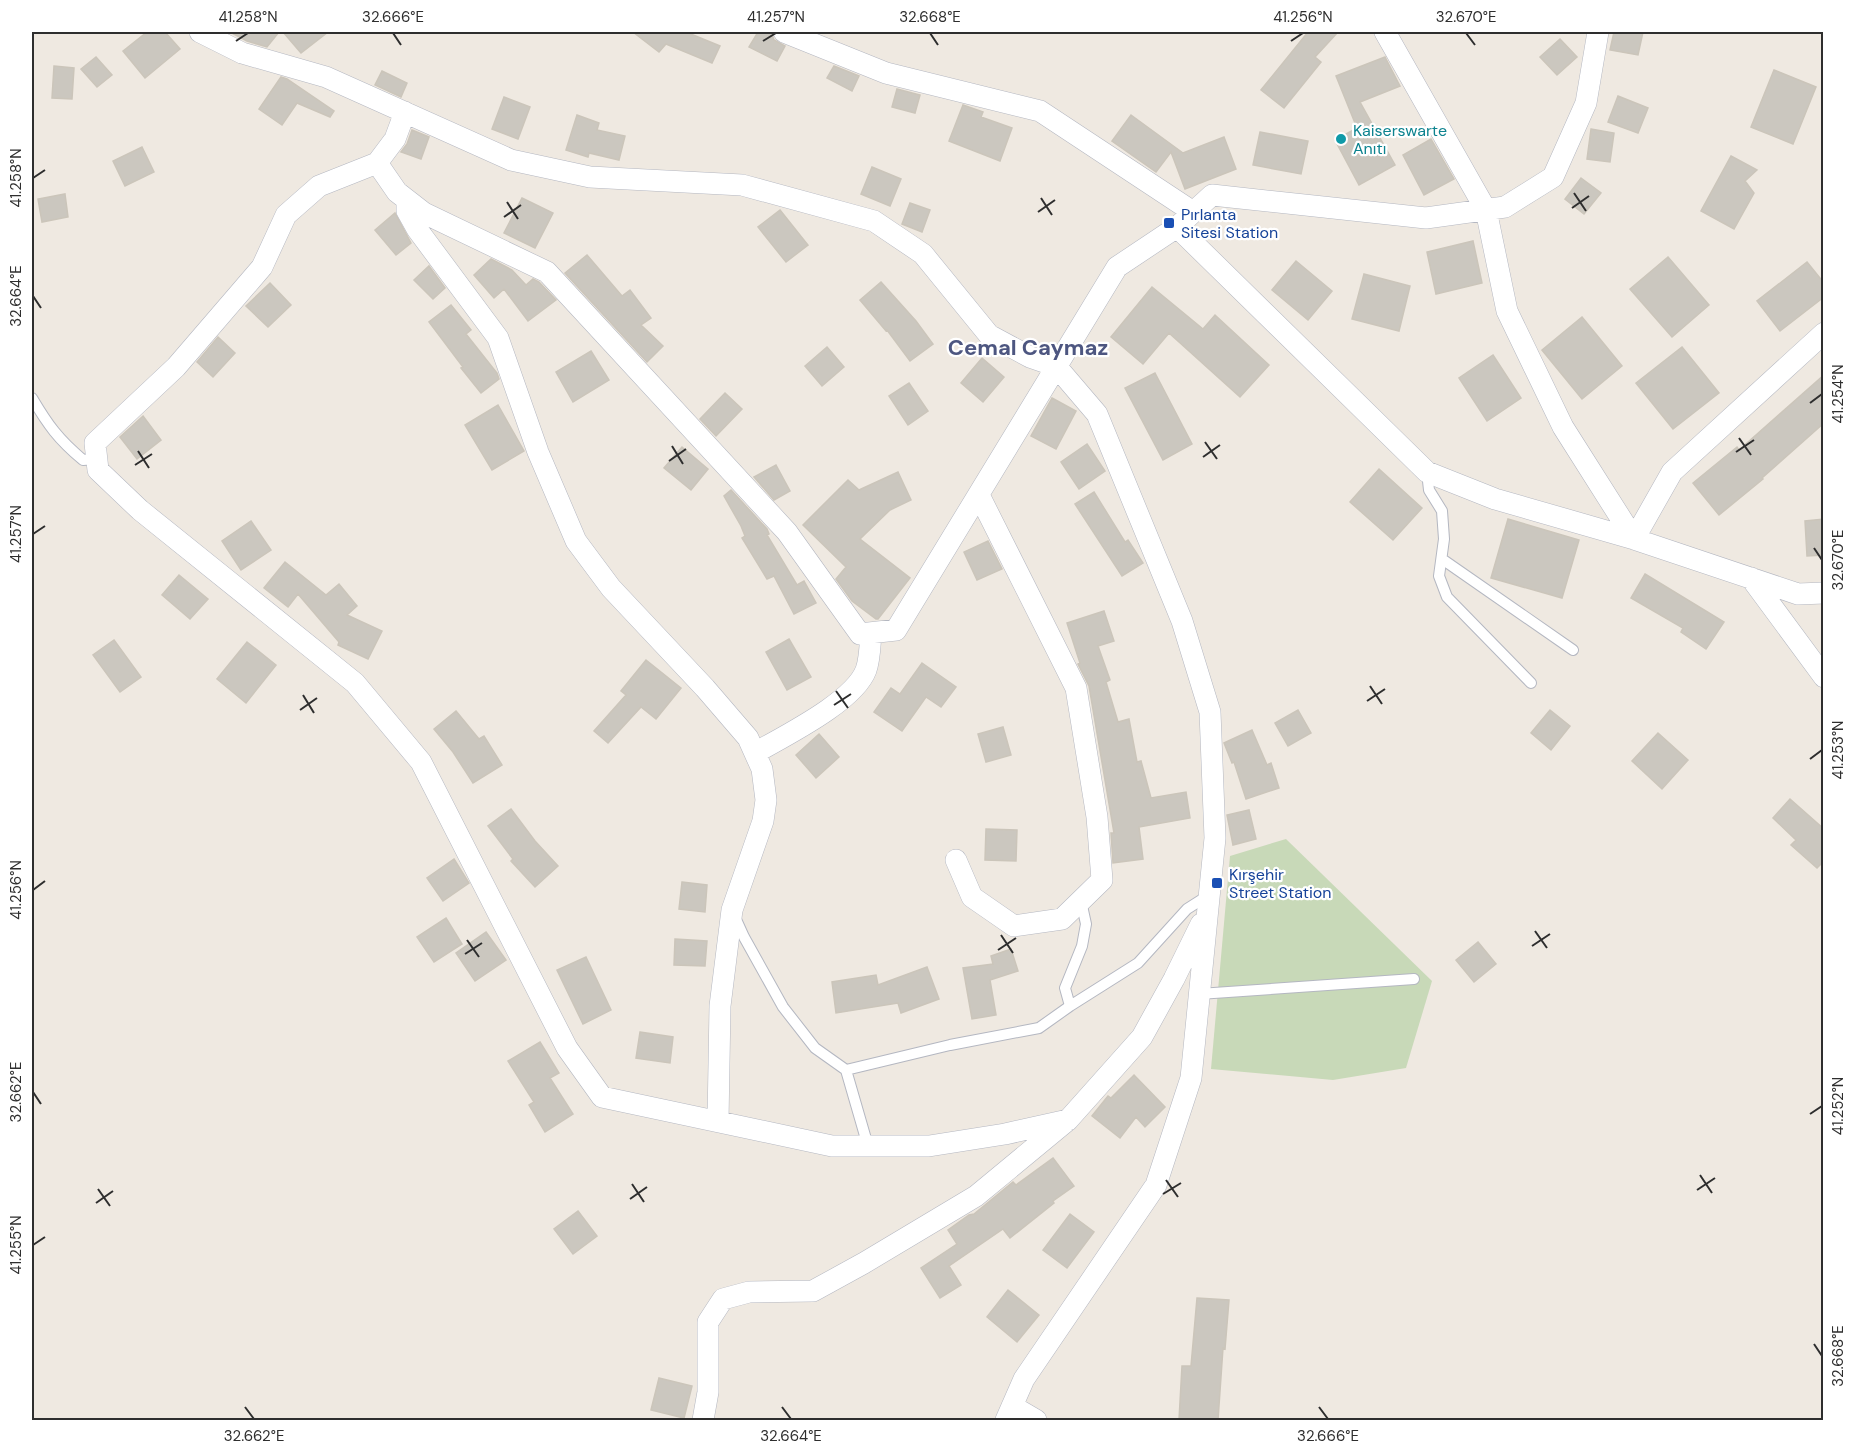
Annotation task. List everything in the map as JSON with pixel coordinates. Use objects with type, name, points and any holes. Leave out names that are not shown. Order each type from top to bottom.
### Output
[{"type":"street","points":[[201,32],[242,53],[326,77],[511,160],[590,177],[742,185],[874,221],[923,254],[989,335],[1030,357],[1056,366],[1097,414],[1182,621],[1210,712],[1215,838],[1191,1078],[1156,1185],[1024,1379],[1009,1413],[1036,1420]]},
{"type":"street","points":[[784,32],[886,73],[1040,111],[1193,212]]},
{"type":"street","points":[[1385,32],[1486,210],[1507,311],[1563,427],[1634,539]]},
{"type":"street","points":[[377,163],[397,192],[424,213],[548,272],[787,532],[860,634],[871,633],[896,630],[1117,267],[1177,227],[1212,195],[1426,218],[1505,207],[1553,177],[1586,103],[1598,32]]},
{"type":"street","points":[[405,112],[395,140],[377,163],[319,186],[286,215],[262,267],[176,367],[95,443],[98,470],[140,510],[355,683],[421,762],[567,1048],[602,1097],[832,1146],[929,1146],[1005,1134],[1068,1120]]},
{"type":"street","points":[[407,200],[407,211],[417,229],[498,338],[538,452],[576,541],[611,588],[741,729],[748,738],[762,769],[766,800],[764,821],[732,910],[720,1006],[718,1121]]},
{"type":"street","points":[[1177,227],[1427,472],[1495,499],[1634,539],[1798,594],[1824,592]]},
{"type":"street","points":[[1634,539],[1672,472],[1824,333]]},
{"type":"street","points":[[956,860],[972,897],[1014,926],[1062,919],[1102,880],[1096,817],[1076,688],[979,495]]},
{"type":"street","points":[[1751,578],[1824,677]]},
{"type":"street","points":[[755,753],[826,712],[859,682],[866,669],[871,633]]},
{"type":"street","points":[[703,1420],[708,1392],[708,1322],[723,1299],[749,1292],[813,1291],[976,1196],[1068,1120],[1142,1037],[1174,980],[1208,903]]},
{"type":"lane","points":[[32,398],[60,440],[83,460],[97,459]]},
{"type":"lane","points":[[1427,472],[1429,490],[1442,511],[1444,539],[1438,576],[1447,597],[1531,683]]},
{"type":"lane","points":[[1442,559],[1573,650]]},
{"type":"lane","points":[[1070,1006],[1065,988],[1082,946],[1086,924],[1081,901]]},
{"type":"lane","points":[[846,1070],[950,1045],[1039,1028],[1138,963],[1187,909],[1208,903]]},
{"type":"lane","points":[[732,910],[744,937],[783,1007],[815,1048],[846,1070],[868,1146]]},
{"type":"lane","points":[[1199,994],[1414,979]]},
{"type":"green space","points":[[1286,839],[1432,981],[1406,1068],[1333,1080],[1211,1069],[1230,856]]},
{"type":"building","points":[[147,32],[165,32],[180,49],[145,78],[123,51]]},
{"type":"building","points":[[230,32],[279,32],[267,47],[247,41]]},
{"type":"building","points":[[283,32],[328,32],[301,53]]},
{"type":"building","points":[[633,32],[686,32],[720,46],[712,63],[666,44],[659,52]]},
{"type":"building","points":[[758,32],[771,32],[774,40],[785,46],[777,61],[749,47]]},
{"type":"building","points":[[1308,32],[1338,32],[1315,57],[1321,62],[1284,108],[1261,90]]},
{"type":"building","points":[[1614,32],[1643,32],[1638,55],[1610,50]]},
{"type":"building","points":[[1560,39],[1577,57],[1557,75],[1540,57]]},
{"type":"building","points":[[96,57],[112,75],[97,87],[81,69]]},
{"type":"building","points":[[1385,57],[1400,86],[1360,102],[1395,165],[1359,185],[1335,140],[1357,128],[1336,76]]},
{"type":"building","points":[[54,66],[74,68],[72,99],[52,98]]},
{"type":"building","points":[[834,66],[859,76],[852,91],[827,78]]},
{"type":"building","points":[[1774,70],[1816,87],[1793,144],[1751,127]]},
{"type":"building","points":[[382,71],[407,83],[401,97],[375,85]]},
{"type":"building","points":[[281,77],[334,111],[330,117],[297,103],[282,125],[259,109]]},
{"type":"building","points":[[897,89],[920,95],[915,113],[892,107]]},
{"type":"building","points":[[1618,96],[1648,108],[1638,133],[1608,122]]},
{"type":"building","points":[[504,97],[530,107],[518,139],[492,129]]},
{"type":"building","points":[[963,105],[983,112],[981,117],[1012,128],[1000,161],[949,141]]},
{"type":"building","points":[[577,115],[599,123],[597,130],[625,136],[619,160],[589,153],[588,157],[566,150]]},
{"type":"building","points":[[1131,115],[1183,153],[1224,137],[1236,169],[1185,189],[1171,152],[1156,172],[1112,141]]},
{"type":"building","points":[[1591,129],[1614,133],[1610,162],[1587,159]]},
{"type":"building","points":[[412,130],[429,137],[421,159],[401,152]]},
{"type":"building","points":[[1260,132],[1308,141],[1301,174],[1253,165]]},
{"type":"building","points":[[1431,139],[1454,179],[1424,195],[1403,155]]},
{"type":"building","points":[[142,147],[154,172],[125,186],[113,161]]},
{"type":"building","points":[[1731,156],[1757,170],[1745,181],[1754,193],[1734,229],[1701,211]]},
{"type":"building","points":[[872,167],[901,179],[890,206],[861,194]]},
{"type":"building","points":[[1581,178],[1601,193],[1584,214],[1565,199]]},
{"type":"building","points":[[65,194],[68,217],[42,222],[38,199]]},
{"type":"building","points":[[522,198],[553,213],[535,248],[504,233]]},
{"type":"building","points":[[910,203],[930,210],[922,232],[902,224]]},
{"type":"building","points":[[780,210],[808,245],[786,262],[758,227]]},
{"type":"building","points":[[395,213],[411,243],[396,255],[375,230]]},
{"type":"building","points":[[1473,241],[1482,283],[1436,294],[1427,252]]},
{"type":"building","points":[[587,255],[622,296],[630,290],[651,318],[641,325],[663,346],[647,362],[565,273]]},
{"type":"building","points":[[1668,257],[1709,305],[1672,337],[1630,289]]},
{"type":"building","points":[[491,259],[512,270],[526,285],[533,279],[539,282],[556,300],[528,321],[504,289],[494,298],[474,275]]},
{"type":"building","points":[[1296,261],[1332,291],[1308,320],[1272,290]]},
{"type":"building","points":[[1807,262],[1824,283],[1824,297],[1780,331],[1757,301]]},
{"type":"building","points":[[429,266],[445,288],[433,299],[414,280]]},
{"type":"building","points":[[1364,274],[1410,286],[1399,331],[1352,319]]},
{"type":"building","points":[[881,282],[933,344],[910,361],[887,330],[860,300]]},
{"type":"building","points":[[270,283],[291,305],[268,327],[246,306]]},
{"type":"building","points":[[1152,287],[1203,329],[1215,315],[1269,365],[1240,397],[1169,333],[1143,364],[1111,337]]},
{"type":"building","points":[[451,305],[471,330],[466,334],[497,373],[499,379],[481,393],[429,322]]},
{"type":"building","points":[[1582,317],[1622,366],[1582,399],[1542,350]]},
{"type":"building","points":[[218,337],[235,353],[213,377],[197,362]]},
{"type":"building","points":[[827,347],[844,367],[822,386],[805,366]]},
{"type":"building","points":[[1682,347],[1719,393],[1673,429],[1636,383]]},
{"type":"building","points":[[591,351],[609,380],[573,402],[556,372]]},
{"type":"building","points":[[1493,355],[1521,398],[1487,421],[1459,378]]},
{"type":"building","points":[[982,358],[1004,377],[983,402],[961,383]]},
{"type":"building","points":[[1155,373],[1192,444],[1163,460],[1125,388]]},
{"type":"building","points":[[1824,375],[1824,423],[1763,479],[1719,515],[1693,483],[1737,447],[1739,450]]},
{"type":"building","points":[[909,383],[928,411],[908,425],[889,396]]},
{"type":"building","points":[[725,393],[742,409],[716,436],[700,419]]},
{"type":"building","points":[[1052,398],[1076,411],[1056,449],[1031,436]]},
{"type":"building","points":[[498,405],[524,451],[492,470],[465,425]]},
{"type":"building","points":[[143,416],[161,440],[137,459],[120,437]]},
{"type":"building","points":[[1087,444],[1105,471],[1079,489],[1061,462]]},
{"type":"building","points":[[682,447],[708,469],[691,490],[664,468]]},
{"type":"building","points":[[776,465],[790,491],[774,500],[754,477]]},
{"type":"building","points":[[1379,469],[1422,508],[1393,540],[1350,502]]},
{"type":"building","points":[[898,472],[911,500],[890,510],[860,539],[910,578],[876,619],[852,601],[836,579],[846,567],[803,525],[848,480],[859,490]]},
{"type":"building","points":[[731,490],[767,529],[769,534],[767,535],[797,585],[804,581],[816,603],[794,614],[774,576],[767,579],[742,538],[745,536],[741,526],[724,496]]},
{"type":"building","points":[[1094,492],[1125,542],[1128,540],[1143,563],[1122,576],[1075,504]]},
{"type":"building","points":[[1508,519],[1579,540],[1562,598],[1491,578]]},
{"type":"building","points":[[1824,519],[1824,555],[1807,556],[1805,521]]},
{"type":"building","points":[[251,521],[271,550],[241,570],[222,541]]},
{"type":"building","points":[[988,541],[1002,569],[977,580],[964,552]]},
{"type":"building","points":[[285,562],[326,595],[339,584],[357,606],[347,615],[382,631],[368,659],[338,645],[339,642],[298,594],[288,607],[264,588]]},
{"type":"building","points":[[1645,574],[1724,622],[1706,649],[1681,632],[1683,628],[1631,598]]},
{"type":"building","points":[[179,575],[208,599],[190,619],[162,595]]},
{"type":"building","points":[[1104,611],[1114,641],[1098,646],[1110,680],[1106,682],[1118,722],[1129,719],[1137,762],[1141,761],[1151,798],[1186,792],[1190,818],[1139,827],[1143,859],[1113,863],[1111,833],[1114,833],[1089,686],[1078,664],[1080,663],[1067,623]]},
{"type":"building","points":[[789,639],[811,677],[787,690],[766,652]]},
{"type":"building","points":[[114,640],[141,677],[120,692],[93,655]]},
{"type":"building","points":[[247,642],[276,665],[246,703],[217,679]]},
{"type":"building","points":[[646,660],[681,688],[656,719],[641,707],[608,743],[594,731],[626,695],[621,691]]},
{"type":"building","points":[[922,663],[956,687],[941,707],[926,697],[902,731],[874,712],[891,688],[900,694]]},
{"type":"building","points":[[1298,710],[1311,733],[1288,746],[1275,723]]},
{"type":"building","points":[[1550,710],[1570,726],[1551,750],[1531,733]]},
{"type":"building","points":[[456,711],[479,739],[484,736],[502,765],[473,783],[453,752],[434,729]]},
{"type":"building","points":[[1003,727],[1011,755],[986,762],[978,734]]},
{"type":"building","points":[[1252,730],[1267,765],[1271,763],[1279,788],[1246,799],[1234,762],[1232,763],[1224,743]]},
{"type":"building","points":[[1658,733],[1688,760],[1662,789],[1632,761]]},
{"type":"building","points":[[819,734],[839,757],[816,778],[796,755]]},
{"type":"building","points":[[1790,799],[1824,829],[1824,861],[1817,868],[1791,845],[1796,840],[1773,818]]},
{"type":"building","points":[[511,809],[535,841],[558,866],[535,887],[511,861],[513,859],[488,826]]},
{"type":"building","points":[[1249,810],[1256,839],[1233,845],[1227,815]]},
{"type":"building","points":[[986,829],[1017,830],[1016,861],[985,860]]},
{"type":"building","points":[[454,859],[469,883],[443,901],[427,878]]},
{"type":"building","points":[[682,882],[707,885],[705,912],[679,909]]},
{"type":"building","points":[[446,918],[462,944],[434,962],[417,937]]},
{"type":"building","points":[[486,932],[506,960],[475,981],[456,953]]},
{"type":"building","points":[[675,939],[707,941],[705,966],[674,965]]},
{"type":"building","points":[[1478,942],[1496,964],[1474,982],[1456,960]]},
{"type":"building","points":[[1011,949],[1018,971],[990,980],[996,1015],[972,1019],[963,968],[993,964],[991,956]]},
{"type":"building","points":[[586,957],[611,1010],[583,1024],[557,970]]},
{"type":"building","points":[[927,967],[939,999],[901,1013],[898,1003],[836,1013],[832,982],[876,975],[878,985]]},
{"type":"building","points":[[640,1032],[673,1037],[670,1063],[636,1058]]},
{"type":"building","points":[[540,1042],[559,1073],[550,1078],[573,1114],[545,1132],[529,1105],[534,1102],[508,1061]]},
{"type":"building","points":[[1134,1075],[1165,1107],[1145,1127],[1136,1117],[1120,1138],[1092,1116],[1108,1096],[1111,1098]]},
{"type":"building","points":[[1053,1158],[1074,1186],[1010,1238],[1003,1229],[949,1266],[961,1285],[940,1298],[921,1268],[957,1244],[948,1230],[974,1214],[1013,1182],[1016,1185]]},
{"type":"building","points":[[578,1211],[597,1236],[573,1254],[554,1229]]},
{"type":"building","points":[[1070,1214],[1094,1232],[1067,1268],[1043,1250]]},
{"type":"building","points":[[1008,1290],[1039,1315],[1017,1342],[987,1317]]},
{"type":"building","points":[[1197,1298],[1229,1300],[1218,1420],[1179,1420],[1182,1366],[1191,1366]]},
{"type":"building","points":[[659,1378],[692,1386],[684,1418],[651,1410]]},
{"type":"place","name":"Kaiserswarte Anıtı","points":[[1341,139]]},
{"type":"place","name":"Pırlanta Sitesi Station","points":[[1169,223]]},
{"type":"place","name":"Kırşehir Street Station","points":[[1217,883]]},
{"type":"district","name":"Cemal Caymaz","points":[[1028,347]]}]
